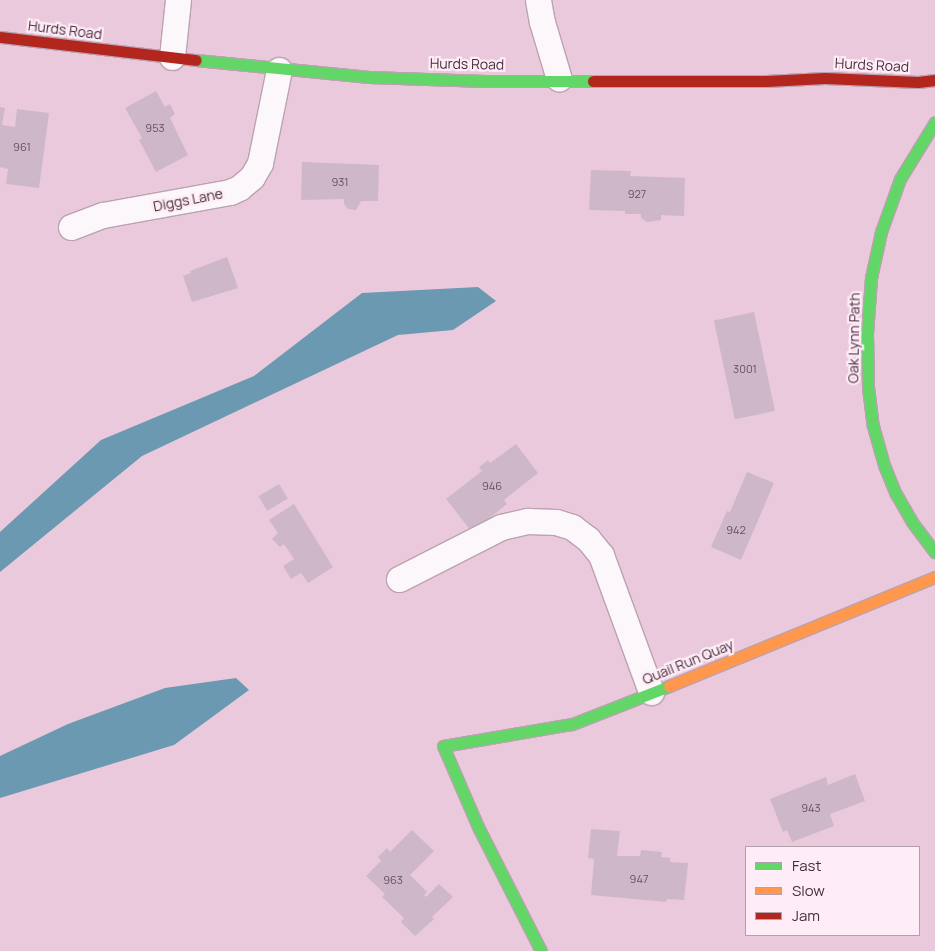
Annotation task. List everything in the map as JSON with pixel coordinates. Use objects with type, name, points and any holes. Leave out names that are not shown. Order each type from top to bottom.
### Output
[{"type":"street","points":[[172,58],[178,0]]},
{"type":"street","points":[[538,0],[542,22],[559,79]]},
{"type":"street","name":"Hurds Road","points":[[0,36],[279,70],[379,77],[485,81],[559,79],[766,81],[825,78],[918,82],[935,80]]},
{"type":"street","name":"Diggs Lane","points":[[71,226],[103,215],[221,194],[239,188],[252,177],[260,163],[279,70]]},
{"type":"street","name":"Oak Lynn Path","points":[[935,122],[918,145],[900,179],[881,232],[871,278],[867,334],[868,387],[873,426],[884,465],[896,494],[912,522],[935,552]]},
{"type":"street","points":[[399,578],[501,527],[528,521],[556,522],[572,527],[588,539],[600,555],[651,692]]},
{"type":"street","name":"Quail Run Quay","points":[[540,951],[479,829],[443,746],[572,724],[844,616],[935,577]]},
{"type":"water","points":[[478,287],[496,301],[453,330],[398,335],[142,456],[0,572],[0,532],[101,440],[254,376],[362,293]]},
{"type":"water","points":[[236,678],[249,690],[174,745],[0,798],[0,756],[68,724],[165,688]]},
{"type":"building","points":[[156,91],[165,107],[170,104],[175,114],[170,118],[188,155],[156,172],[139,140],[142,138],[125,108]]},
{"type":"building","points":[[0,107],[5,108],[2,125],[15,127],[17,109],[49,113],[39,188],[6,184],[8,169],[0,167]]},
{"type":"building","points":[[302,162],[379,165],[378,201],[361,201],[356,210],[348,209],[344,204],[344,199],[301,200]]},
{"type":"building","points":[[591,170],[631,171],[630,176],[685,178],[684,216],[661,215],[661,220],[647,222],[641,218],[641,214],[625,214],[625,211],[589,210]]},
{"type":"building","points":[[227,257],[238,288],[192,302],[183,276],[191,273],[190,271]]},
{"type":"building","points":[[754,312],[775,411],[735,419],[714,321]]},
{"type":"building","points":[[516,444],[538,473],[504,500],[507,504],[472,532],[446,499],[482,471],[479,467],[488,460],[490,463]]},
{"type":"building","points":[[747,472],[774,483],[741,560],[711,547],[727,511],[730,512]]},
{"type":"building","points":[[279,484],[288,499],[267,511],[258,496]]},
{"type":"building","points":[[294,504],[333,567],[308,583],[301,573],[291,579],[283,566],[294,559],[284,544],[280,547],[272,539],[278,533],[269,520]]},
{"type":"building","points":[[855,774],[865,801],[830,814],[834,826],[792,842],[787,830],[783,832],[770,799],[826,777],[828,785]]},
{"type":"building","points":[[591,829],[620,831],[617,856],[640,856],[641,850],[662,852],[661,857],[670,858],[670,862],[688,863],[684,900],[667,899],[666,902],[591,895],[594,859],[588,858]]},
{"type":"building","points":[[412,830],[434,851],[410,875],[427,892],[424,895],[426,897],[439,884],[453,897],[432,917],[434,919],[415,936],[401,922],[404,918],[382,897],[385,894],[366,876],[381,861],[378,857],[387,848],[390,852]]},
{"type":"traffic: fast","points":[[196,60],[369,77],[485,81],[593,81]]},
{"type":"traffic: fast","points":[[935,122],[900,179],[881,232],[871,278],[867,334],[868,387],[873,426],[884,465],[896,494],[912,522],[935,552]]},
{"type":"traffic: fast","points":[[541,951],[479,829],[443,746],[572,724],[669,686]]},
{"type":"traffic: slow","points":[[669,686],[935,577]]},
{"type":"traffic: jam","points":[[0,37],[196,60]]},
{"type":"traffic: jam","points":[[593,81],[766,81],[825,78],[918,82],[935,80]]}]
